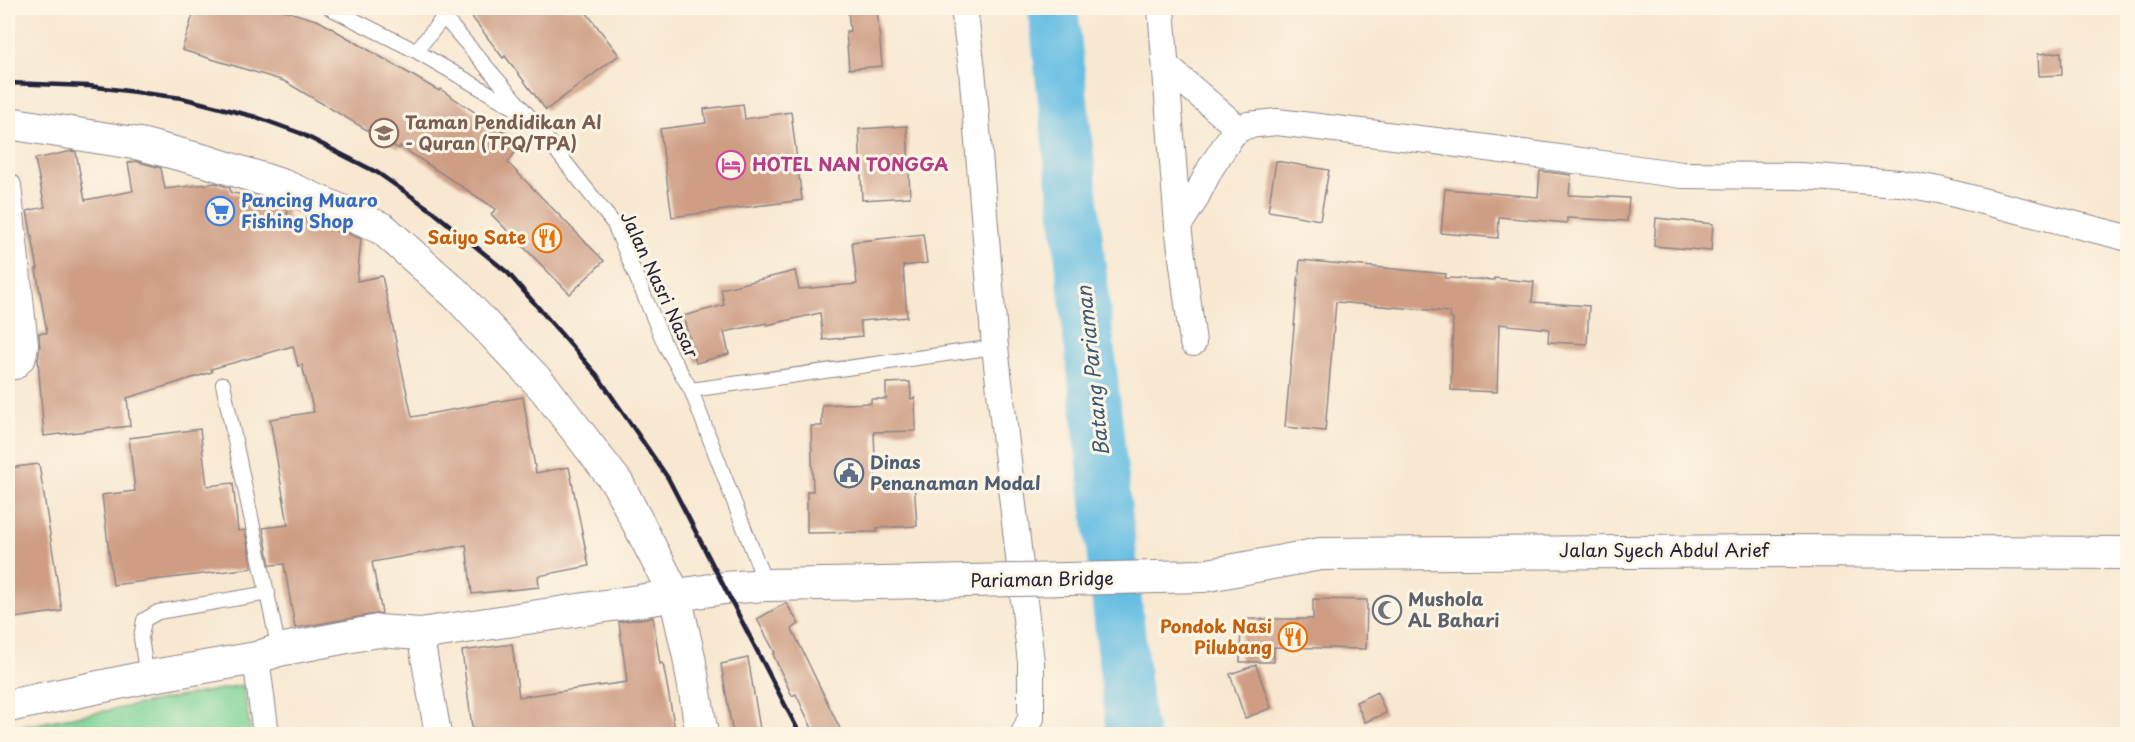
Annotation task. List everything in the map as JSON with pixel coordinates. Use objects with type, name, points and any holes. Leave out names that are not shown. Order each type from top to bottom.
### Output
[{"type":"street","points":[[964,8],[972,69],[995,347],[1031,662],[1031,718],[1024,735]]},
{"type":"street","points":[[1161,8],[1178,226],[1193,343]]},
{"type":"street","points":[[1167,67],[1239,129]]},
{"type":"street","points":[[1178,226],[1232,135],[1248,125],[1277,122],[1436,141],[1682,176],[1800,176],[1900,183],[1939,190],[2127,238]]},
{"type":"street","points":[[8,123],[140,144],[210,162],[284,186],[383,229],[456,294],[545,389],[618,484],[675,595],[689,657],[702,735]]},
{"type":"street","points":[[8,186],[25,345],[24,357],[15,366],[8,367]]},
{"type":"street","name":"Jalan Syech Abdul Arief","points":[[1203,576],[1320,554],[1770,551],[2127,553]]},
{"type":"street","name":"Pariaman Bridge","points":[[8,706],[378,631],[420,634],[675,595],[766,585],[1203,576]]},
{"type":"street","points":[[420,634],[438,735]]},
{"type":"street","points":[[266,735],[267,654]]},
{"type":"lane","points":[[330,8],[416,51],[528,115]]},
{"type":"lane","points":[[416,51],[440,12]]},
{"type":"lane","name":"Jalan Nasri Nasar","points":[[440,12],[528,115],[614,224],[665,345],[691,390],[766,585]]},
{"type":"lane","points":[[691,390],[995,347]]},
{"type":"lane","points":[[223,384],[268,592],[267,654]]},
{"type":"lane","points":[[147,678],[141,638],[144,620],[158,612],[268,592]]},
{"type":"green space","points":[[243,685],[251,734],[8,734],[8,729]]},
{"type":"building","points":[[195,8],[276,8],[319,21],[439,91],[440,89],[521,143],[508,163],[604,261],[570,294],[491,214],[496,209],[400,146],[399,149],[284,81],[182,50]]},
{"type":"building","points":[[484,8],[583,8],[619,55],[546,110],[472,17]]},
{"type":"building","points":[[848,8],[877,8],[882,66],[849,69],[846,31],[850,31]]},
{"type":"building","points":[[2061,52],[2062,75],[2039,76],[2038,54]]},
{"type":"building","name":"HOTEL NAN TONGGA","points":[[743,104],[745,119],[791,112],[802,200],[672,217],[660,129],[706,123],[704,109]]},
{"type":"building","points":[[907,126],[910,197],[862,200],[859,129]]},
{"type":"building","points":[[76,152],[85,200],[133,191],[128,163],[135,161],[161,168],[165,189],[216,183],[230,188],[231,193],[257,196],[288,207],[287,218],[320,221],[338,229],[337,232],[347,233],[361,239],[357,281],[382,276],[412,417],[523,397],[536,473],[569,467],[589,566],[538,576],[539,587],[472,594],[466,545],[372,562],[382,613],[295,628],[284,564],[270,565],[263,528],[288,525],[270,419],[314,412],[302,365],[298,366],[293,346],[211,369],[212,372],[127,398],[130,426],[44,436],[38,360],[39,333],[47,333],[27,211],[45,207],[35,159]]},
{"type":"building","points":[[1276,161],[1329,170],[1320,220],[1268,211]]},
{"type":"building","points":[[1540,171],[1571,175],[1569,195],[1629,198],[1627,221],[1567,218],[1567,223],[1499,217],[1498,238],[1441,233],[1445,189],[1538,197]]},
{"type":"building","points":[[1656,218],[1713,224],[1711,251],[1654,246]]},
{"type":"building","points":[[923,234],[927,263],[903,266],[907,317],[860,321],[862,336],[823,340],[820,313],[724,332],[729,354],[696,363],[683,316],[724,305],[721,289],[795,271],[799,289],[857,284],[852,242]]},
{"type":"building","points":[[1300,260],[1446,274],[1445,278],[1494,280],[1494,278],[1534,282],[1532,302],[1589,306],[1587,344],[1548,342],[1549,329],[1499,324],[1497,392],[1451,390],[1453,319],[1450,318],[1450,312],[1336,302],[1325,431],[1285,427]]},
{"type":"building","points":[[910,382],[911,399],[915,398],[916,431],[874,432],[876,484],[914,482],[917,526],[877,528],[877,532],[807,533],[807,491],[813,491],[811,426],[822,426],[822,405],[871,403],[871,399],[886,399],[886,383]]},
{"type":"building","points":[[200,429],[207,486],[233,483],[238,531],[245,530],[252,568],[113,585],[102,495],[135,491],[129,438]]},
{"type":"building","points":[[39,464],[62,611],[8,619],[8,468]]},
{"type":"building","points":[[1313,599],[1367,600],[1366,649],[1274,647],[1274,662],[1240,662],[1241,619],[1313,619]]},
{"type":"building","points":[[786,603],[799,624],[792,629],[843,735],[815,735],[796,694],[792,696],[773,654],[775,653],[757,619]]},
{"type":"building","points":[[653,617],[660,664],[663,663],[676,735],[473,735],[462,651],[512,644],[519,697],[627,682],[619,622]]},
{"type":"building","points":[[748,658],[761,735],[733,735],[721,664]]},
{"type":"building","points":[[1256,665],[1271,708],[1245,718],[1230,674]]},
{"type":"building","points":[[1377,692],[1386,713],[1365,722],[1356,702]]},
{"type":"waterway","name":"Batang Pariaman","points":[[1053,8],[1130,724],[1134,734]]},
{"type":"railway","points":[[8,83],[89,86],[182,98],[256,117],[300,133],[378,173],[431,210],[508,273],[597,375],[668,478],[800,734]]},
{"type":"place","name":"Taman Pendidikan Al - Quran (TPQ/TPA)","points":[[384,133]]},
{"type":"place","name":"HOTEL NAN TONGGA","points":[[731,165]]},
{"type":"place","name":"Pancing Muaro Fishing Shop","points":[[220,211]]},
{"type":"place","name":"Saiyo Sate","points":[[547,238]]},
{"type":"place","name":"Dinas Penanaman Modal","points":[[849,473]]},
{"type":"place","name":"Mushola AL Bahari","points":[[1387,610]]},
{"type":"place","name":"Pondok Nasi Pilubang","points":[[1293,637]]}]
